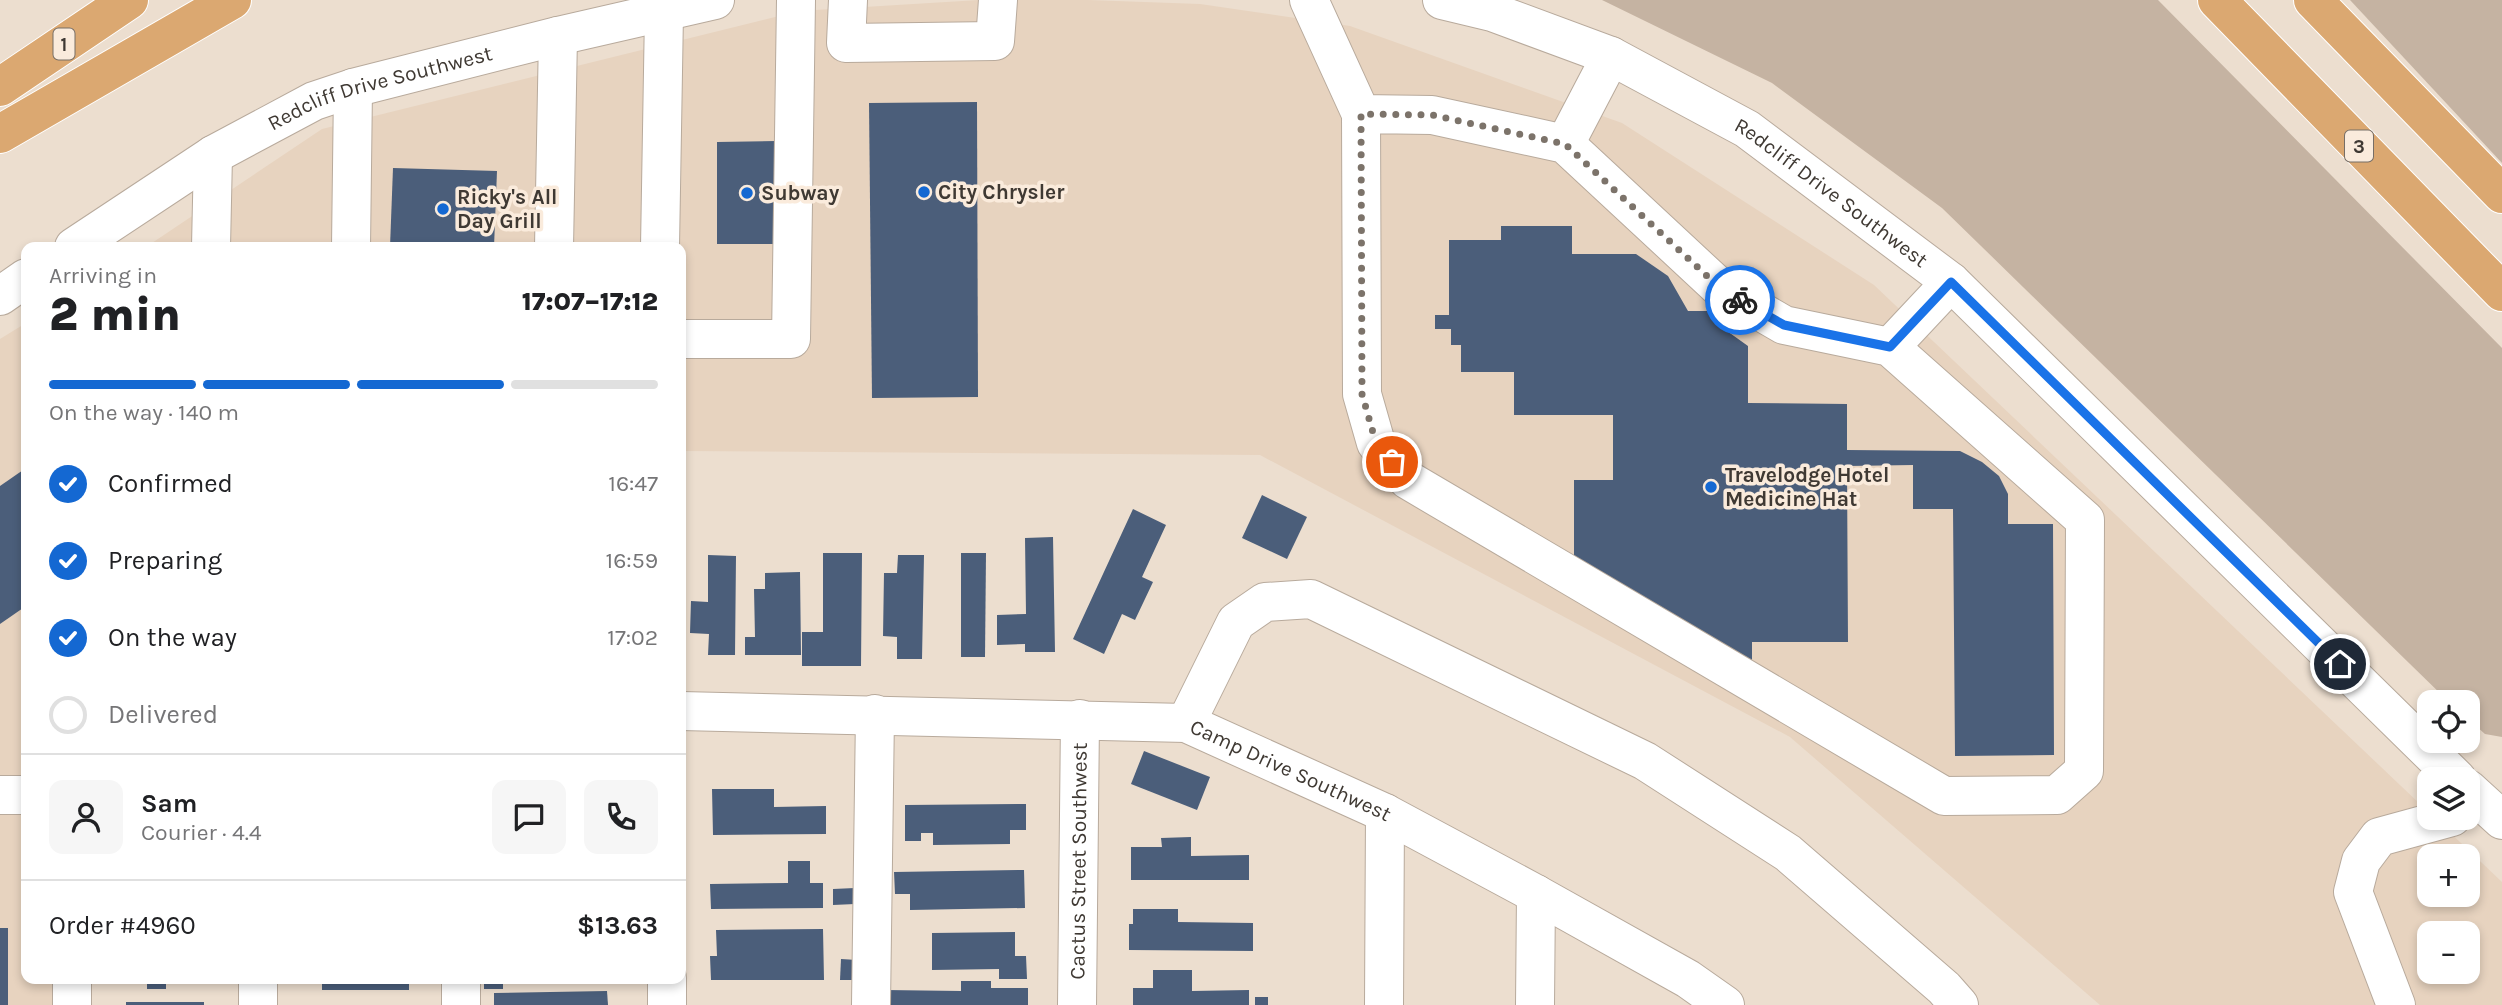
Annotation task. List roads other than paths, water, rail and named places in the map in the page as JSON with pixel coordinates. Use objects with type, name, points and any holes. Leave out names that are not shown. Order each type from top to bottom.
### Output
[{"type":"highway","name":"1","points":[[0,87],[129,0]]},
{"type":"highway","points":[[0,134],[232,0]]},
{"type":"highway","name":"3","points":[[2217,0],[2502,292]]},
{"type":"highway","points":[[2313,0],[2502,194]]},
{"type":"street","name":"Redcliff Drive Southwest","points":[[82,242],[213,155],[314,101],[353,88],[558,36],[715,0]]},
{"type":"street","points":[[686,339],[791,339],[796,0]]},
{"type":"street","points":[[848,0],[846,44],[995,41],[998,0]]},
{"type":"street","points":[[1309,0],[1361,114],[1362,394],[1376,443],[1408,480],[1944,796],[2057,795],[2084,771],[2085,520],[1890,347],[1784,325],[1720,288],[1565,144],[1432,115],[1361,114]]},
{"type":"street","name":"Redcliff Drive Southwest","points":[[1442,0],[1492,12],[1611,55],[1747,129],[1951,282],[2445,767]]},
{"type":"street","points":[[660,242],[664,13]]},
{"type":"street","points":[[554,242],[558,36]]},
{"type":"street","points":[[1565,144],[1611,55]]},
{"type":"street","points":[[351,242],[353,88]]},
{"type":"street","points":[[212,242],[213,155]]},
{"type":"street","points":[[0,296],[21,281]]},
{"type":"street","points":[[1890,347],[1951,282]]},
{"type":"street","points":[[1186,723],[1237,622],[1265,602],[1311,599],[1645,761],[1788,853],[1944,988],[1959,1005]]},
{"type":"street","name":"Camp Drive Southwest","points":[[686,711],[1186,723],[1385,813],[1536,894],[1688,992],[1725,1005]]},
{"type":"street","points":[[871,1005],[875,714]]},
{"type":"street","name":"Cactus Street Southwest","points":[[1077,1005],[1080,719]]},
{"type":"street","points":[[0,795],[21,795]]},
{"type":"street","points":[[1384,1005],[1385,813]]},
{"type":"street","points":[[2396,1005],[2353,892],[2361,861],[2379,837],[2417,826]]},
{"type":"street","points":[[1535,1005],[1536,894]]},
{"type":"street","points":[[72,984],[72,1005]]},
{"type":"street","points":[[257,1005],[258,984]]},
{"type":"street","points":[[461,984],[461,1005]]},
{"type":"street","points":[[667,984],[667,1005]]},
{"type":"place","name":"City Chrysler","points":[[924,192]]},
{"type":"place","name":"Subway","points":[[747,193]]},
{"type":"place","name":"Ricky's All Day Grill","points":[[443,209]]},
{"type":"place","name":"Travelodge Hotel Medicine Hat","points":[[1711,487]]}]
